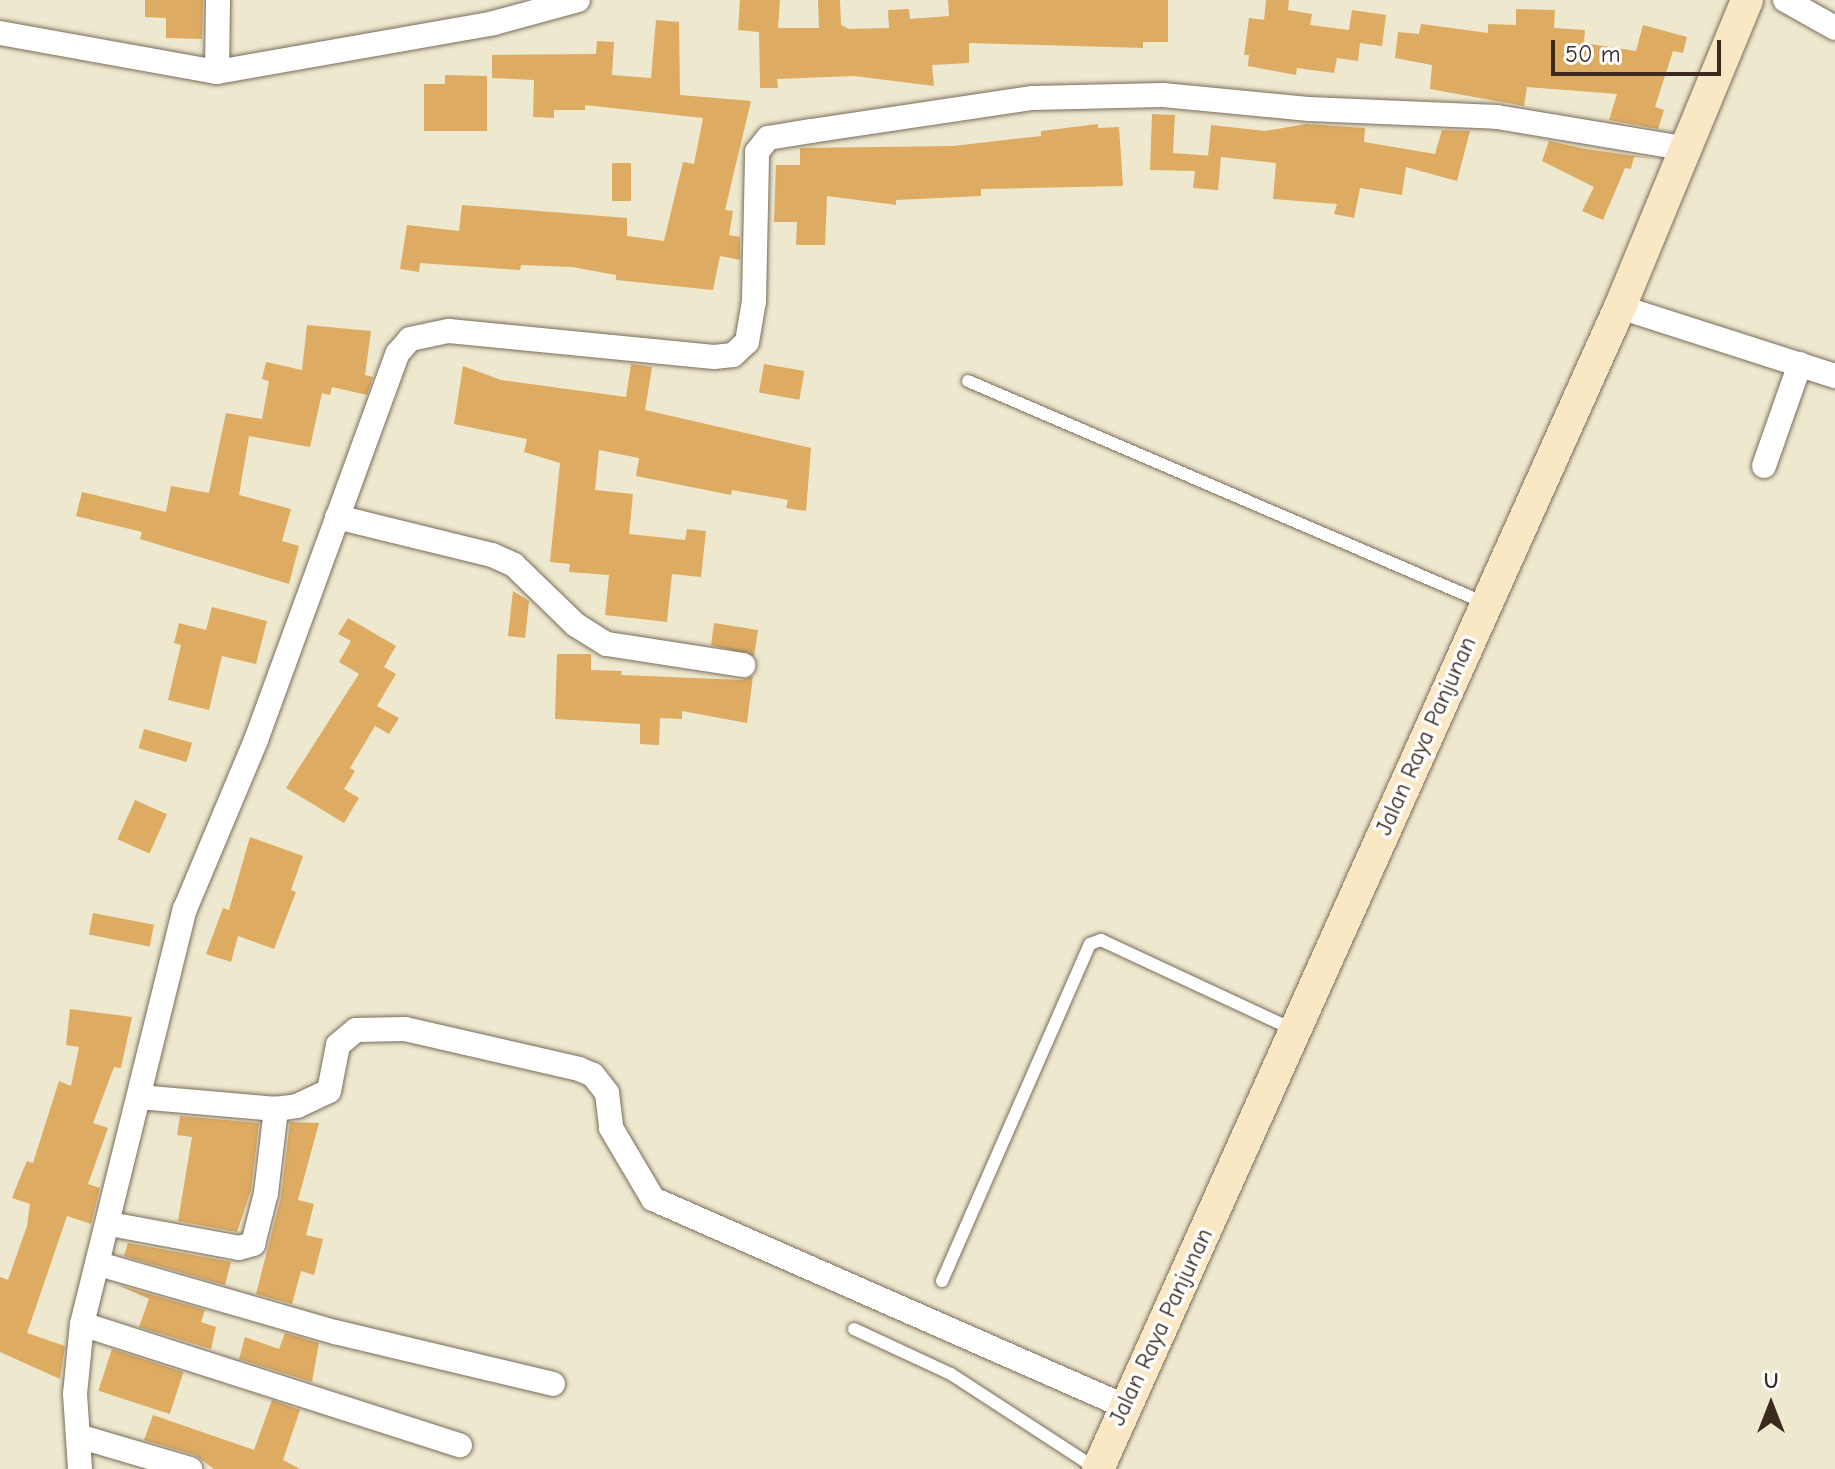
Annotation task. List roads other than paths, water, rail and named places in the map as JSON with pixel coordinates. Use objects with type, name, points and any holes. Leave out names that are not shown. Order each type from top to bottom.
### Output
[{"type":"main road","name":"Jalan Raya Panjunan","points":[[1097,1469],[1485,603],[1639,314],[1683,148],[1747,0]]},
{"type":"street","points":[[217,72],[218,0]]},
{"type":"street","points":[[0,33],[217,72],[494,23],[578,0]]},
{"type":"street","points":[[1785,0],[1831,22]]},
{"type":"street","points":[[80,1469],[75,1394],[82,1324],[110,1224],[185,909],[207,847],[238,785],[398,353],[419,335],[510,335],[714,357],[733,355],[747,342],[750,329],[757,152],[768,138],[1033,98],[1163,95],[1309,109],[1380,108],[1497,117],[1683,148]]},
{"type":"street","points":[[1639,314],[1835,376]]},
{"type":"street","points":[[1764,466],[1800,364]]},
{"type":"street","points":[[337,517],[503,560],[534,579],[576,625],[607,644],[743,665]]},
{"type":"street","points":[[139,1097],[276,1109],[329,1091],[338,1045],[356,1030],[405,1029],[579,1069],[593,1075],[607,1093],[611,1128],[653,1199],[1124,1406]]},
{"type":"street","points":[[110,1224],[239,1248],[253,1244],[266,1193],[276,1109]]},
{"type":"street","points":[[99,1264],[335,1332],[553,1384]]},
{"type":"street","points":[[82,1324],[460,1445]]},
{"type":"street","points":[[78,1436],[190,1469]]},
{"type":"lane","points":[[968,381],[1485,603]]},
{"type":"lane","points":[[942,1281],[1090,944],[1101,940],[1295,1030]]},
{"type":"lane","points":[[854,1329],[951,1374],[1097,1469]]}]
